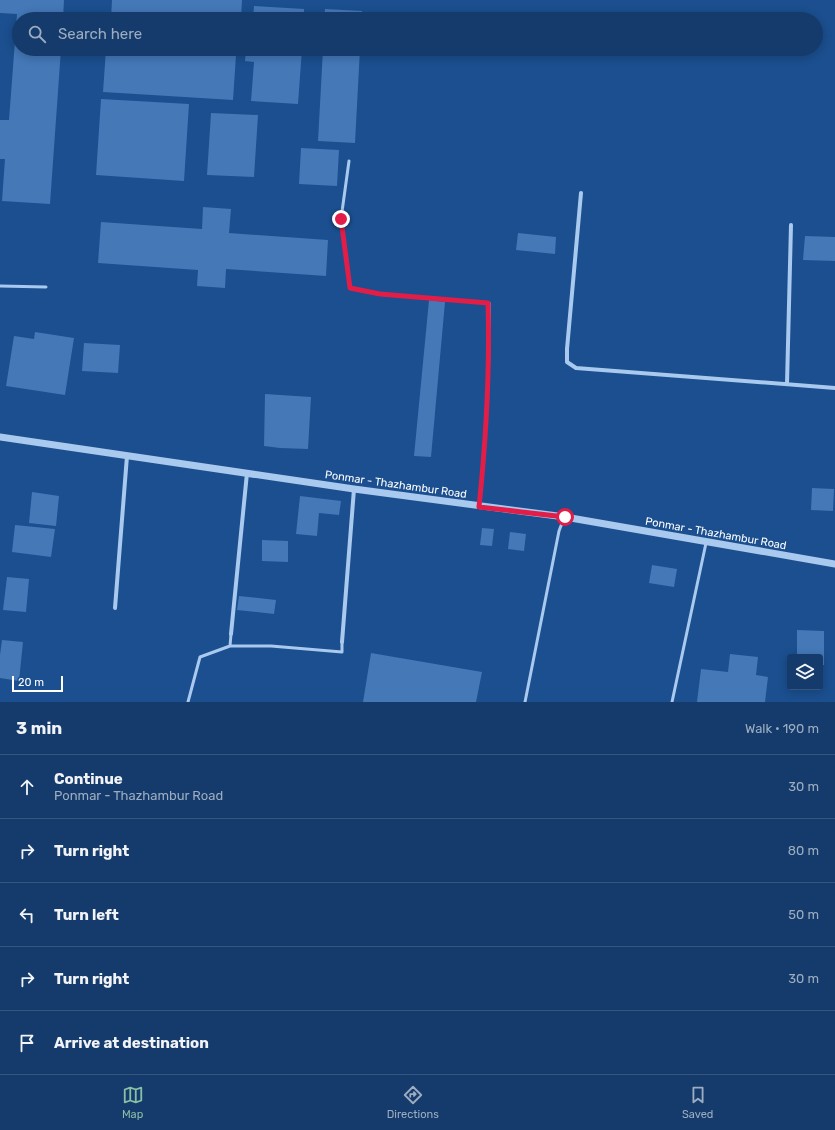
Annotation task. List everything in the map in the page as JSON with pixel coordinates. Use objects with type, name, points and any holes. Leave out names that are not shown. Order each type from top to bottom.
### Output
[{"type":"street","points":[[581,193],[567,362],[576,368],[835,388]]},
{"type":"street","points":[[787,384],[791,225]]},
{"type":"street","name":"Ponmar - Thazhambur Road","points":[[0,437],[479,507],[565,517],[706,543],[835,564]]},
{"type":"street","points":[[115,608],[127,456]]},
{"type":"street","points":[[231,634],[247,473]]},
{"type":"street","points":[[342,642],[354,489]]},
{"type":"lane","points":[[349,161],[341,219],[350,288],[380,294],[488,303],[489,344],[479,507]]},
{"type":"lane","points":[[0,286],[46,288]]},
{"type":"lane","points":[[525,702],[559,531],[565,517]]},
{"type":"lane","points":[[672,702],[706,543]]},
{"type":"lane","points":[[230,646],[231,634]]},
{"type":"lane","points":[[188,702],[200,657],[230,646],[271,646],[342,652],[342,642]]},
{"type":"building","points":[[0,0],[64,0],[63,12],[0,13]]},
{"type":"building","points":[[112,0],[242,0],[241,12],[111,12]]},
{"type":"building","points":[[254,6],[304,9],[304,12],[254,12]]},
{"type":"building","points":[[325,9],[362,11],[362,12],[325,12]]},
{"type":"building","points":[[14,56],[61,56],[50,204],[2,201],[5,159],[0,159],[0,120],[9,120]]},
{"type":"building","points":[[106,56],[236,56],[233,100],[103,92]]},
{"type":"building","points":[[245,56],[301,56],[298,104],[251,101],[254,62],[245,61]]},
{"type":"building","points":[[323,56],[360,56],[355,143],[318,141]]},
{"type":"building","points":[[101,99],[189,104],[184,181],[96,175]]},
{"type":"building","points":[[211,113],[258,115],[254,177],[207,175]]},
{"type":"building","points":[[301,148],[339,150],[337,186],[299,184]]},
{"type":"building","points":[[203,207],[231,209],[229,233],[328,240],[326,276],[226,269],[225,288],[197,286],[198,270],[98,263],[101,222],[202,229]]},
{"type":"building","points":[[518,233],[556,237],[555,254],[516,250]]},
{"type":"building","points":[[805,236],[835,237],[835,261],[803,260]]},
{"type":"building","points":[[429,300],[445,302],[431,457],[414,456]]},
{"type":"building","points":[[35,332],[74,338],[65,395],[6,386],[14,336],[34,339]]},
{"type":"building","points":[[84,343],[120,345],[118,373],[82,371]]},
{"type":"building","points":[[265,394],[311,397],[308,449],[264,446]]},
{"type":"building","points":[[812,488],[834,489],[833,511],[811,510]]},
{"type":"building","points":[[32,492],[59,496],[56,526],[29,523]]},
{"type":"building","points":[[300,496],[341,501],[339,515],[319,513],[317,536],[296,534]]},
{"type":"building","points":[[15,525],[55,529],[51,557],[12,552]]},
{"type":"building","points":[[482,528],[494,529],[492,546],[480,545]]},
{"type":"building","points":[[510,532],[526,534],[524,551],[508,549]]},
{"type":"building","points":[[262,540],[288,541],[288,562],[262,561]]},
{"type":"building","points":[[652,565],[677,569],[674,587],[649,583]]},
{"type":"building","points":[[7,577],[29,579],[26,612],[3,610]]},
{"type":"building","points":[[239,596],[276,600],[274,614],[237,610]]},
{"type":"building","points":[[797,630],[824,631],[824,665],[823,654],[797,654]]},
{"type":"building","points":[[2,640],[23,642],[19,681],[0,678],[0,655]]},
{"type":"building","points":[[371,653],[482,672],[476,702],[363,702]]},
{"type":"building","points":[[730,654],[758,657],[756,675],[768,677],[765,702],[697,702],[701,669],[728,672]]},
{"type":"route","points":[[341,219],[350,288],[380,294],[488,303],[489,344],[479,507],[565,517]]}]
